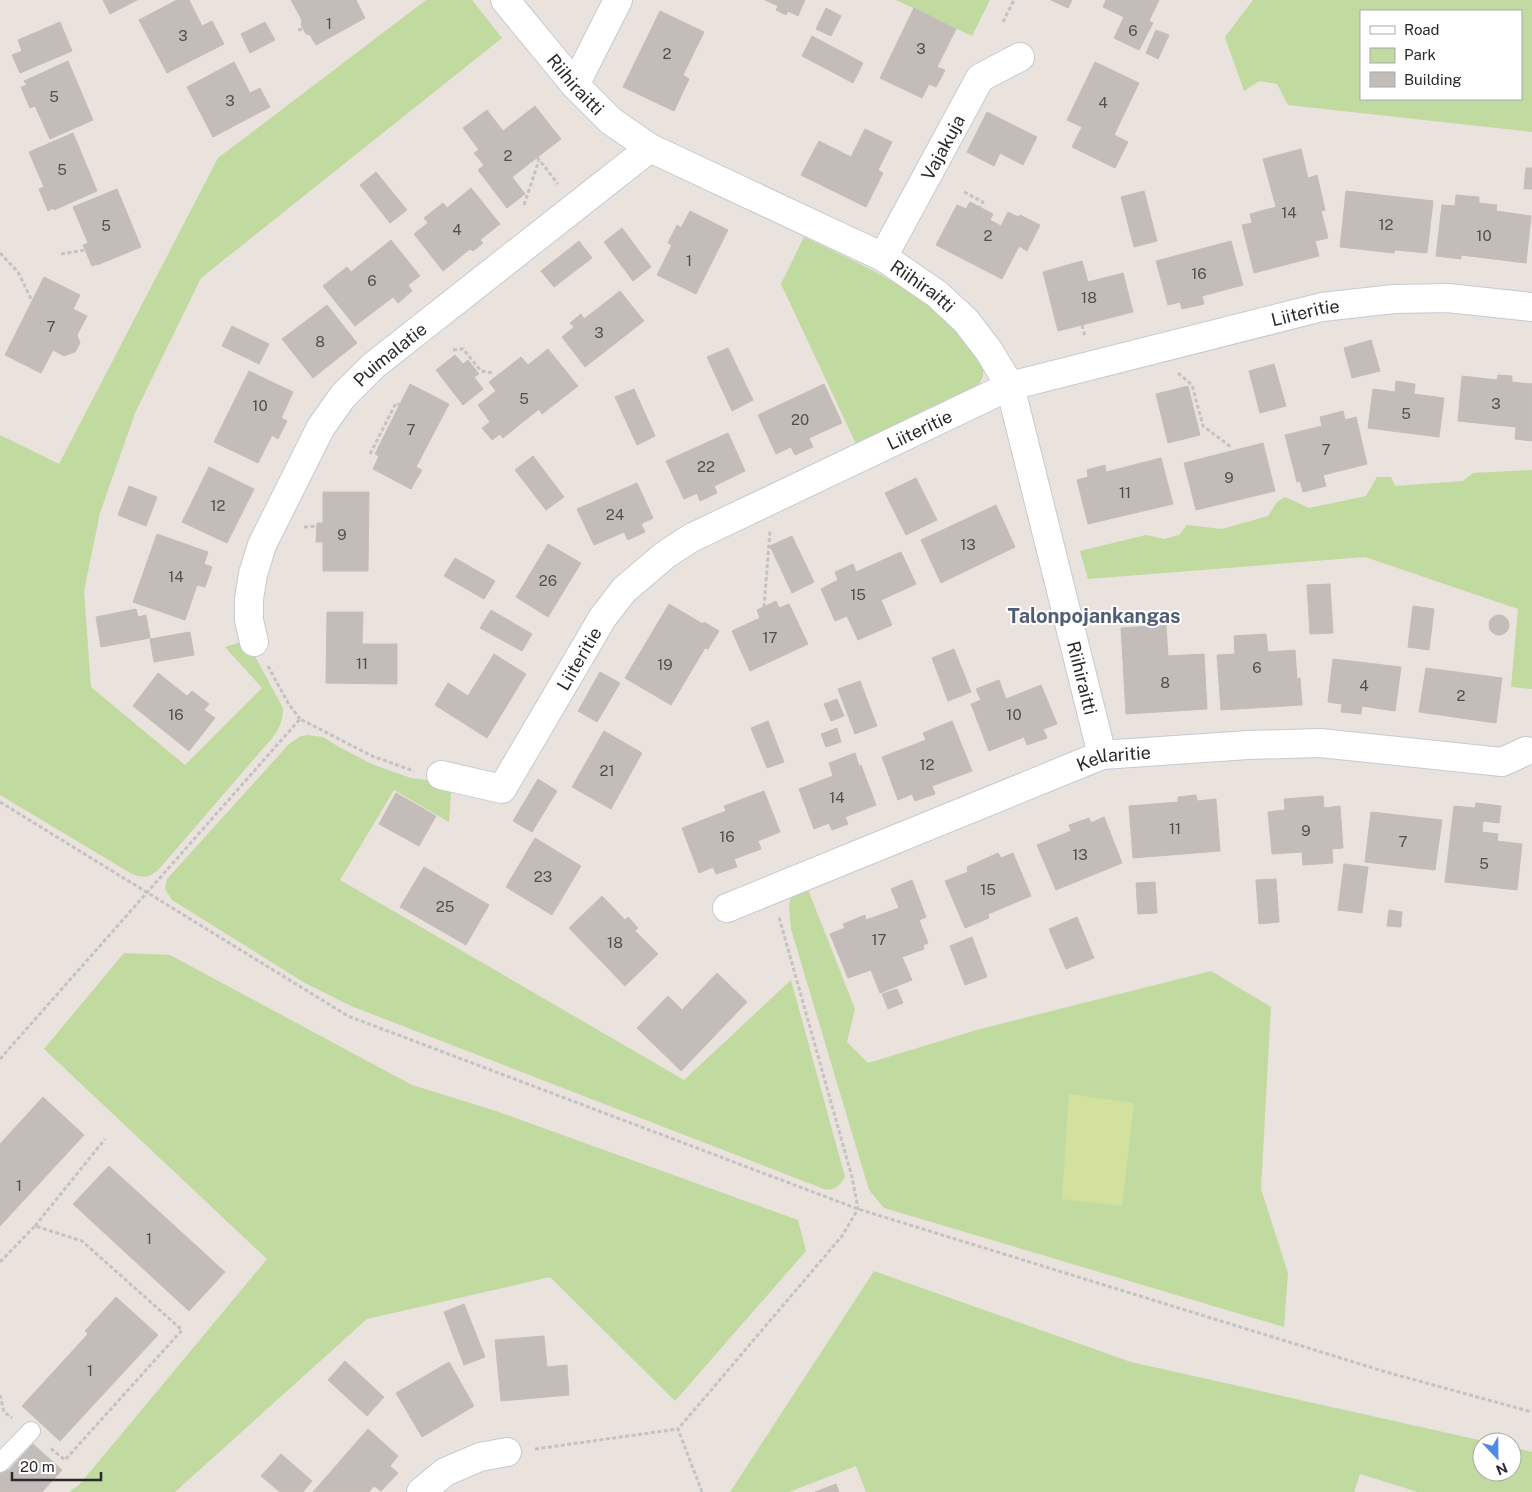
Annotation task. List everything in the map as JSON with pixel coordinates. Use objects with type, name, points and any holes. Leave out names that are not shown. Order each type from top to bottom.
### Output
[{"type":"street","name":"Riihiraitti","points":[[505,0],[575,86],[610,121],[650,148],[883,257],[937,294],[966,321],[989,351],[1010,386],[1102,755]]},
{"type":"street","points":[[575,86],[618,0]]},
{"type":"street","name":"Vajakuja","points":[[883,257],[980,78],[1020,57]]},
{"type":"street","name":"Puimalatie","points":[[254,642],[249,620],[249,599],[253,574],[262,545],[321,427],[343,396],[373,366],[650,148]]},
{"type":"street","name":"Liiteritie","points":[[441,775],[502,788],[604,617],[624,590],[665,555],[691,538],[1010,386],[1322,307],[1394,298],[1448,298],[1532,307]]},
{"type":"street","name":"Kellaritie","points":[[727,908],[1102,755],[1248,745],[1320,743],[1502,762],[1526,751]]},
{"type":"street","points":[[421,1492],[445,1472],[480,1457],[507,1452]]},
{"type":"lane","points":[[0,1463],[31,1431]]},
{"type":"path","points":[[1003,22],[1014,0]]},
{"type":"path","points":[[298,30],[304,29]]},
{"type":"path","points":[[524,205],[539,160]]},
{"type":"path","points":[[964,192],[983,202],[980,207]]},
{"type":"path","points":[[61,254],[85,250]]},
{"type":"path","points":[[0,253],[18,272],[32,302]]},
{"type":"path","points":[[453,350],[463,349],[481,371],[493,373]]},
{"type":"path","points":[[1177,373],[1192,385],[1203,426],[1231,447]]},
{"type":"path","points":[[370,454],[396,403],[400,405]]},
{"type":"path","points":[[764,606],[770,523]]},
{"type":"path","points":[[254,642],[288,703],[300,719],[372,756],[412,770],[441,775]]},
{"type":"path","points":[[0,1059],[300,719]]},
{"type":"path","points":[[0,802],[348,1016],[858,1209],[1386,1372],[1532,1412]]},
{"type":"path","points":[[507,1452],[678,1429],[842,1236],[858,1209],[852,1176],[771,890]]},
{"type":"path","points":[[0,1262],[35,1226],[105,1139]]},
{"type":"path","points":[[31,1431],[65,1460],[182,1330],[82,1241],[35,1226]]},
{"type":"path","points":[[678,1429],[702,1492]]},
{"type":"green space","points":[[426,0],[472,0],[502,38],[201,278],[135,413],[100,513],[84,591],[91,687],[185,765],[262,688],[225,647],[241,642],[250,647],[283,708],[281,723],[273,737],[159,869],[153,874],[146,876],[132,874],[0,795],[0,435],[59,464],[218,158]]},
{"type":"green space","points":[[896,0],[990,0],[972,36]]},
{"type":"green space","points":[[1253,0],[1532,0],[1532,132],[1288,105],[1277,84],[1259,81],[1244,91],[1225,37]]},
{"type":"green space","points":[[804,237],[892,281],[932,308],[970,345],[978,357],[983,370],[979,384],[966,395],[857,446],[781,284]]},
{"type":"green space","points":[[1532,470],[1532,689],[1511,687],[1518,609],[1365,557],[1088,579],[1080,551],[1146,535],[1164,539],[1179,535],[1187,525],[1222,529],[1268,516],[1277,502],[1285,497],[1309,508],[1366,496],[1377,477],[1391,477],[1395,486],[1463,481],[1473,473]]},
{"type":"green space","points":[[307,735],[323,737],[374,765],[411,778],[442,782],[449,788],[451,793],[449,822],[394,790],[340,880],[684,1080],[791,980],[845,1177],[841,1183],[837,1187],[824,1189],[351,1006],[305,983],[172,900],[165,889],[167,879],[288,745],[299,737]]},
{"type":"green space","points":[[807,887],[855,1009],[847,1042],[868,1063],[980,1029],[1211,971],[1271,1007],[1261,1189],[1288,1273],[1284,1327],[884,1208],[869,1190],[791,929],[789,905],[793,890]]},
{"type":"green space","points":[[124,953],[170,955],[412,1085],[496,1111],[798,1220],[806,1251],[675,1401],[550,1277],[367,1319],[175,1492],[69,1492],[79,1485],[267,1259],[44,1049]]},
{"type":"green space","points":[[1069,1094],[1134,1103],[1122,1206],[1062,1199]]},
{"type":"green space","points":[[874,1271],[1131,1362],[1472,1438],[1472,1482],[1522,1482],[1522,1450],[1532,1452],[1532,1492],[1418,1492],[1360,1474],[1354,1492],[866,1492],[856,1466],[789,1492],[730,1492]]},
{"type":"building","points":[[103,0],[137,0],[110,14]]},
{"type":"building","points":[[177,0],[189,0],[202,26],[212,21],[224,44],[167,73],[139,20]]},
{"type":"building","points":[[291,0],[356,0],[365,18],[316,45],[301,25],[302,20]]},
{"type":"building","points":[[765,0],[805,0],[798,16],[788,11],[786,15],[776,10],[778,6]]},
{"type":"building","points":[[1051,0],[1072,0],[1068,8]]},
{"type":"building","points":[[1106,0],[1159,0],[1149,21],[1153,23],[1139,50],[1114,38],[1124,17],[1103,7]]},
{"type":"building","points":[[826,8],[841,16],[831,36],[816,29]]},
{"type":"building","points":[[914,8],[956,29],[937,67],[945,70],[936,87],[929,84],[922,98],[880,78]]},
{"type":"building","points":[[660,11],[704,32],[683,75],[689,79],[674,111],[623,87]]},
{"type":"building","points":[[60,22],[72,51],[20,73],[12,55],[22,51],[18,40]]},
{"type":"building","points":[[265,22],[275,40],[250,53],[241,34]]},
{"type":"building","points":[[1156,30],[1169,35],[1158,59],[1146,53]]},
{"type":"building","points":[[812,36],[863,63],[853,83],[802,56]]},
{"type":"building","points":[[68,61],[93,120],[50,139],[35,106],[30,108],[21,87],[27,85],[24,81]]},
{"type":"building","points":[[234,62],[250,93],[260,88],[270,107],[213,137],[187,87]]},
{"type":"building","points":[[1095,62],[1139,83],[1114,135],[1128,142],[1115,168],[1072,147],[1082,127],[1067,120]]},
{"type":"building","points":[[535,106],[561,139],[512,177],[525,194],[507,208],[478,170],[484,165],[474,153],[479,150],[463,128],[487,110],[503,131]]},
{"type":"building","points":[[987,112],[1037,137],[1023,165],[1000,153],[994,166],[967,152]]},
{"type":"building","points":[[865,129],[892,142],[878,170],[883,173],[866,207],[801,175],[819,141],[851,157]]},
{"type":"building","points":[[73,133],[97,191],[48,211],[39,189],[44,187],[29,152]]},
{"type":"building","points":[[1301,149],[1308,178],[1317,175],[1325,210],[1321,211],[1328,238],[1315,241],[1319,256],[1254,273],[1242,225],[1252,223],[1250,214],[1276,207],[1263,159]]},
{"type":"building","points":[[1526,168],[1532,168],[1532,189],[1524,189]]},
{"type":"building","points":[[376,172],[407,210],[390,223],[360,185]]},
{"type":"building","points":[[471,188],[500,224],[480,240],[483,243],[473,251],[470,249],[443,271],[414,234],[428,223],[424,218],[443,203],[447,208]]},
{"type":"building","points":[[117,189],[141,247],[92,266],[83,245],[88,243],[73,207]]},
{"type":"building","points":[[1144,191],[1157,241],[1134,247],[1121,197]]},
{"type":"building","points":[[1346,191],[1433,201],[1427,253],[1395,250],[1394,253],[1340,247]]},
{"type":"building","points":[[1456,195],[1479,197],[1479,203],[1497,205],[1496,211],[1531,216],[1526,263],[1461,255],[1461,259],[1436,256],[1442,205],[1455,206]]},
{"type":"building","points":[[970,202],[993,214],[990,220],[1001,226],[1008,212],[1018,217],[1020,215],[1040,225],[1027,251],[1019,246],[1002,279],[936,245],[957,205],[966,209]]},
{"type":"building","points":[[690,211],[728,230],[696,294],[657,275],[672,245],[668,243],[677,225],[681,228]]},
{"type":"building","points":[[622,228],[651,267],[633,281],[604,242]]},
{"type":"building","points":[[391,240],[420,276],[408,285],[412,291],[398,303],[393,297],[355,326],[323,286],[347,267],[351,272]]},
{"type":"building","points":[[579,241],[592,258],[554,287],[541,271]]},
{"type":"building","points":[[1231,241],[1243,285],[1202,296],[1204,304],[1182,309],[1180,302],[1168,305],[1156,261]]},
{"type":"building","points":[[1082,261],[1088,282],[1123,273],[1133,312],[1058,331],[1043,272]]},
{"type":"building","points":[[44,277],[80,295],[73,309],[87,316],[77,335],[80,343],[75,352],[64,356],[53,350],[41,373],[5,355]]},
{"type":"building","points":[[620,291],[644,321],[585,367],[562,337],[574,327],[570,323],[581,314],[584,319]]},
{"type":"building","points":[[327,305],[357,343],[313,378],[282,339]]},
{"type":"building","points":[[232,326],[269,344],[259,364],[222,346]]},
{"type":"building","points":[[1371,340],[1380,371],[1352,378],[1344,348]]},
{"type":"building","points":[[728,348],[753,400],[732,411],[707,357]]},
{"type":"building","points":[[548,349],[578,386],[542,414],[539,409],[503,438],[500,434],[492,440],[482,428],[490,422],[478,405],[496,391],[489,382],[521,357],[528,365]]},
{"type":"building","points":[[455,355],[463,364],[468,360],[479,374],[474,377],[483,389],[463,405],[436,370]]},
{"type":"building","points":[[1274,364],[1286,406],[1260,413],[1249,371]]},
{"type":"building","points":[[249,371],[293,392],[281,418],[287,421],[278,439],[272,435],[258,463],[214,442]]},
{"type":"building","points":[[1498,375],[1512,376],[1512,382],[1532,384],[1532,441],[1515,439],[1516,427],[1458,421],[1462,376],[1497,380]]},
{"type":"building","points":[[1396,381],[1415,384],[1414,394],[1444,398],[1439,437],[1368,428],[1373,389],[1395,392]]},
{"type":"building","points":[[410,384],[449,404],[416,467],[422,470],[411,489],[373,469],[379,456],[375,454]]},
{"type":"building","points":[[824,384],[842,423],[809,438],[813,447],[795,455],[791,447],[776,454],[758,415]]},
{"type":"building","points":[[1188,386],[1200,435],[1168,443],[1156,394]]},
{"type":"building","points":[[634,389],[655,436],[637,445],[615,397]]},
{"type":"building","points":[[1343,411],[1345,420],[1356,417],[1367,464],[1323,475],[1326,486],[1303,492],[1300,481],[1297,482],[1285,435],[1322,426],[1320,417]]},
{"type":"building","points":[[728,433],[745,471],[714,486],[717,493],[700,501],[697,493],[684,499],[666,461]]},
{"type":"building","points":[[1263,443],[1275,491],[1196,510],[1184,463]]},
{"type":"building","points":[[533,456],[564,497],[546,510],[515,470]]},
{"type":"building","points":[[1161,458],[1173,504],[1088,524],[1077,480],[1088,477],[1087,470],[1105,465],[1106,472]]},
{"type":"building","points":[[209,467],[254,489],[227,543],[182,522]]},
{"type":"building","points":[[916,478],[937,520],[906,535],[885,493]]},
{"type":"building","points":[[637,483],[653,518],[641,524],[645,532],[628,540],[624,532],[594,545],[577,509]]},
{"type":"building","points":[[129,486],[157,497],[146,526],[118,515]]},
{"type":"building","points":[[323,492],[369,492],[368,571],[323,571],[323,542],[316,542],[317,523],[323,523]]},
{"type":"building","points":[[996,505],[1015,547],[941,583],[921,540]]},
{"type":"building","points":[[157,534],[208,552],[204,564],[212,567],[205,587],[197,585],[185,620],[133,602]]},
{"type":"building","points":[[792,536],[814,582],[792,593],[770,546]]},
{"type":"building","points":[[548,544],[581,563],[548,617],[516,597]]},
{"type":"building","points":[[901,552],[916,584],[881,600],[892,625],[858,640],[847,616],[835,621],[821,589],[838,580],[835,572],[853,564],[856,572]]},
{"type":"building","points":[[455,558],[495,581],[484,599],[444,576]]},
{"type":"building","points":[[1330,584],[1333,633],[1310,634],[1307,585]]},
{"type":"building","points":[[776,601],[779,608],[789,604],[808,644],[750,671],[732,631],[760,618],[757,610]]},
{"type":"building","points":[[669,604],[719,631],[708,649],[705,648],[671,705],[625,678]]},
{"type":"building","points":[[1413,606],[1434,609],[1429,650],[1408,647]]},
{"type":"building","points":[[136,609],[138,617],[146,615],[150,638],[101,647],[96,617]]},
{"type":"building","points":[[491,610],[532,634],[522,651],[480,628]]},
{"type":"building","points":[[327,612],[363,612],[362,644],[397,644],[397,684],[326,683]]},
{"type":"building","points":[[1499,615],[1506,618],[1509,625],[1506,632],[1499,635],[1492,632],[1489,625],[1492,618]]},
{"type":"building","points":[[1166,625],[1168,656],[1204,654],[1207,709],[1126,714],[1121,628]]},
{"type":"building","points":[[190,632],[194,655],[154,662],[150,639]]},
{"type":"building","points":[[1266,634],[1268,652],[1295,650],[1297,679],[1300,678],[1302,705],[1221,710],[1217,655],[1235,654],[1234,636]]},
{"type":"building","points":[[954,649],[971,692],[948,701],[932,658]]},
{"type":"building","points":[[494,654],[526,674],[487,738],[435,705],[448,683],[468,696]]},
{"type":"building","points":[[1333,659],[1401,667],[1395,711],[1362,706],[1361,714],[1341,712],[1342,704],[1328,702]]},
{"type":"building","points":[[1426,668],[1502,678],[1496,723],[1419,712]]},
{"type":"building","points":[[600,672],[620,683],[597,722],[578,711]]},
{"type":"building","points":[[158,673],[187,696],[192,691],[209,704],[204,710],[215,718],[189,751],[133,706]]},
{"type":"building","points":[[999,680],[1006,699],[1041,685],[1057,724],[1043,729],[1047,738],[1027,745],[1024,737],[989,751],[971,704],[981,700],[976,689]]},
{"type":"building","points":[[860,681],[877,726],[855,734],[838,689]]},
{"type":"building","points":[[837,699],[844,716],[831,721],[824,704]]},
{"type":"building","points":[[768,721],[784,762],[767,768],[751,728]]},
{"type":"building","points":[[952,721],[972,771],[932,786],[935,794],[915,801],[912,794],[898,800],[882,757],[926,740],[923,733]]},
{"type":"building","points":[[837,728],[841,742],[826,747],[821,734]]},
{"type":"building","points":[[604,731],[642,753],[611,809],[572,787]]},
{"type":"building","points":[[855,753],[876,805],[845,817],[848,824],[832,830],[829,823],[814,829],[799,789],[833,776],[829,763]]},
{"type":"building","points":[[538,779],[557,791],[532,832],[513,821]]},
{"type":"building","points":[[764,791],[780,832],[758,841],[761,849],[734,859],[737,867],[716,874],[713,867],[699,873],[682,828],[726,811],[724,806]]},
{"type":"building","points":[[396,793],[436,816],[419,846],[379,824]]},
{"type":"building","points":[[1196,795],[1197,801],[1216,799],[1220,851],[1133,858],[1129,806],[1178,802],[1178,797]]},
{"type":"building","points":[[1323,796],[1324,808],[1340,806],[1343,848],[1332,849],[1333,863],[1303,865],[1302,852],[1272,854],[1268,812],[1285,810],[1284,799]]},
{"type":"building","points":[[1476,803],[1501,806],[1499,823],[1483,821],[1482,832],[1498,834],[1497,841],[1522,844],[1517,890],[1445,882],[1454,806],[1475,808]]},
{"type":"building","points":[[1371,812],[1442,820],[1435,870],[1365,862]]},
{"type":"building","points":[[1104,817],[1122,863],[1056,890],[1037,845],[1071,831],[1069,825],[1089,818],[1091,823]]},
{"type":"building","points":[[535,838],[581,866],[552,915],[506,887]]},
{"type":"building","points":[[998,853],[1001,858],[1013,853],[1031,896],[988,914],[989,918],[965,928],[945,881],[968,872],[967,867]]},
{"type":"building","points":[[1344,864],[1368,867],[1362,913],[1338,910]]},
{"type":"building","points":[[424,867],[489,905],[466,945],[400,907]]},
{"type":"building","points":[[1276,879],[1279,922],[1259,924],[1256,880]]},
{"type":"building","points":[[912,880],[926,917],[919,920],[928,943],[923,945],[924,949],[902,957],[912,980],[880,993],[871,970],[848,978],[830,934],[845,928],[843,924],[865,915],[866,920],[899,908],[891,889]]},
{"type":"building","points":[[1155,882],[1157,913],[1138,914],[1136,883]]},
{"type":"building","points":[[602,896],[625,920],[628,917],[638,928],[635,931],[658,954],[625,986],[569,928]]},
{"type":"building","points":[[1389,910],[1402,912],[1401,927],[1387,926]]},
{"type":"building","points":[[1077,917],[1094,958],[1066,969],[1049,929]]},
{"type":"building","points":[[972,937],[987,977],[965,985],[950,946]]},
{"type":"building","points":[[717,973],[747,1002],[681,1071],[637,1028],[668,996],[682,1010]]},
{"type":"building","points":[[897,989],[903,1003],[888,1009],[882,994]]},
{"type":"building","points":[[43,1097],[84,1135],[0,1226],[0,1144]]},
{"type":"building","points":[[109,1166],[225,1272],[189,1311],[73,1204]]},
{"type":"building","points":[[116,1297],[158,1335],[60,1441],[22,1406],[88,1334],[85,1331]]},
{"type":"building","points":[[464,1304],[485,1357],[464,1365],[444,1312]]},
{"type":"building","points":[[544,1336],[547,1367],[567,1365],[569,1395],[501,1401],[495,1340]]},
{"type":"building","points":[[345,1361],[384,1397],[367,1416],[328,1380]]},
{"type":"building","points":[[449,1362],[474,1406],[422,1437],[396,1393]]},
{"type":"building","points":[[368,1429],[398,1456],[390,1466],[398,1473],[381,1491],[374,1486],[369,1492],[313,1492]]},
{"type":"building","points":[[33,1444],[62,1470],[42,1492],[0,1492],[0,1473],[9,1470]]},
{"type":"building","points":[[281,1454],[312,1481],[303,1492],[280,1492],[261,1476]]},
{"type":"building","points":[[836,1484],[839,1492],[815,1492]]},
{"type":"district","name":"Talonpojankangas","points":[[1094,616]]}]
